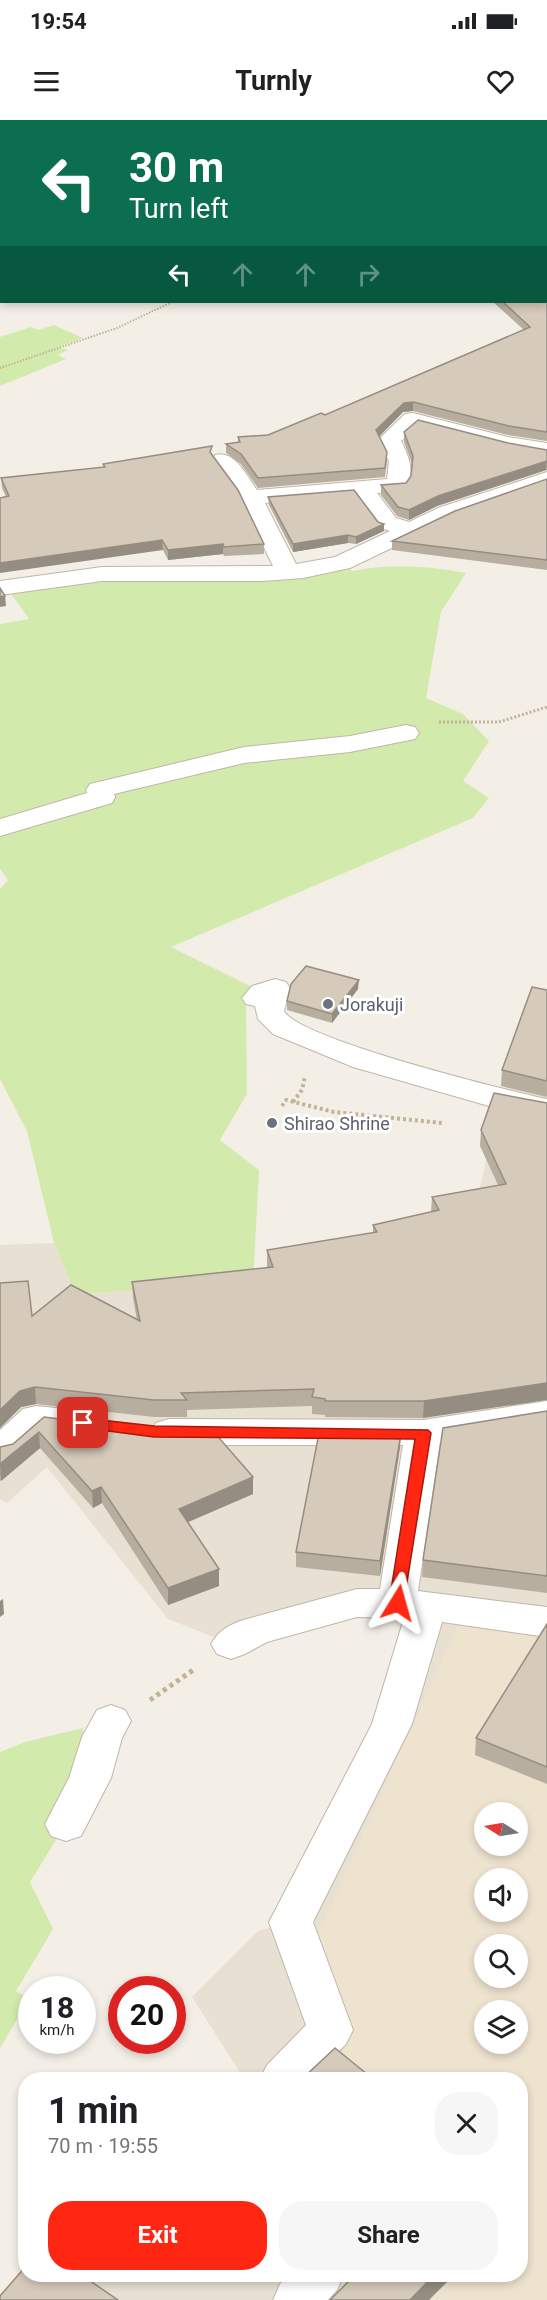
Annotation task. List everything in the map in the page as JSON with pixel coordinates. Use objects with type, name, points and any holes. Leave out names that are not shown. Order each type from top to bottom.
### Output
[{"type":"street","points":[[252,497],[397,485],[400,461],[389,440],[413,418],[508,443],[547,450]]},
{"type":"street","points":[[223,460],[252,497],[285,567]]},
{"type":"street","points":[[0,588],[102,574],[263,574],[303,571],[342,563],[446,513],[547,479]]},
{"type":"street","points":[[361,488],[388,523],[411,530]]},
{"type":"street","points":[[0,828],[49,811],[102,797],[99,790],[244,755],[350,744],[406,733]]},
{"type":"street","points":[[257,998],[263,992],[275,988],[268,1013],[273,1020],[284,1028],[364,1060],[500,1099],[547,1108]]},
{"type":"street","points":[[0,1450],[36,1418],[131,1429],[423,1433],[547,1413]]},
{"type":"street","points":[[291,2072],[330,2030],[291,1922],[392,1724],[412,1604],[423,1433]]},
{"type":"street","points":[[231,1644],[242,1636],[257,1630],[357,1604],[412,1604],[547,1622]]},
{"type":"street","points":[[66,1824],[90,1778],[102,1737],[111,1721]]},
{"type":"street","points":[[297,2300],[313,2282]]},
{"type":"path","points":[[0,368],[83,338],[95,336],[170,303]]},
{"type":"path","points":[[406,733],[439,722],[499,722],[547,707]]},
{"type":"path","points":[[293,1102],[302,1090]]},
{"type":"path","points":[[282,1106],[286,1100],[334,1112]]},
{"type":"path","points":[[111,1721],[144,1704],[231,1644]]},
{"type":"shaded area","points":[[547,1018],[547,2300],[53,2300],[70,2282],[528,2282],[528,2072],[240,2072],[192,1997],[258,1931],[291,1922],[427,1606],[397,1603],[231,1644],[168,1619],[47,1467],[7,1503],[0,1499],[0,1245],[54,1243],[75,1294],[253,1284],[475,1209],[500,1099],[534,1020]]},
{"type":"shaded area","points":[[460,1620],[547,1633],[547,2300],[351,2300],[362,2282],[528,2282],[528,2072],[308,2072],[349,2020],[315,1941]]},
{"type":"green space","points":[[54,325],[83,338],[58,347],[68,350],[58,355],[66,359],[0,386],[0,337],[31,327],[38,330]]},
{"type":"green space","points":[[342,563],[353,571],[410,566],[466,573],[441,612],[426,698],[463,714],[489,741],[463,781],[489,798],[473,818],[171,947],[252,987],[246,1002],[247,1094],[220,1140],[259,1170],[253,1284],[75,1294],[54,1243],[27,1131],[0,1079],[0,889],[8,880],[0,869],[0,624],[29,619],[8,589],[38,583],[263,574]]},
{"type":"green space","points":[[83,1728],[80,1775],[66,1824],[30,1882],[53,1929],[25,1976],[18,1976],[16,1991],[18,1992],[18,2018],[0,2048],[0,1752],[25,1742]]},
{"type":"building","points":[[504,303],[547,303],[547,432],[509,426],[413,402],[404,403],[376,430],[387,452],[385,468],[258,478],[241,454],[226,444],[240,442],[238,437],[268,435],[321,413],[325,415],[530,327]]},
{"type":"building","points":[[418,420],[508,443],[547,450],[547,461],[438,496],[409,510],[398,507],[381,485],[406,483],[411,476],[413,456],[404,432]]},
{"type":"building","points":[[212,446],[210,452],[238,490],[264,544],[224,547],[223,544],[168,550],[162,540],[0,563],[0,498],[9,496],[1,478],[105,467],[103,464]]},
{"type":"building","points":[[547,479],[547,560],[392,541],[455,511]]},
{"type":"building","points":[[354,490],[378,522],[384,524],[356,537],[348,535],[293,544],[268,497]]},
{"type":"building","points":[[306,966],[359,980],[332,1014],[287,1001],[291,984]]},
{"type":"building","points":[[532,987],[547,990],[547,1081],[502,1070]]},
{"type":"building","points":[[494,1093],[547,1103],[547,1383],[424,1401],[325,1401],[325,1399],[312,1397],[314,1389],[181,1393],[187,1400],[154,1400],[35,1387],[20,1391],[0,1410],[0,1283],[28,1281],[32,1316],[71,1285],[140,1321],[132,1282],[273,1267],[267,1250],[377,1232],[373,1225],[439,1210],[432,1197],[506,1184],[481,1130]]},
{"type":"building","points":[[547,1411],[547,1576],[423,1560],[443,1428]]},
{"type":"building","points":[[44,1417],[153,1431],[213,1431],[253,1477],[179,1509],[219,1569],[168,1588],[101,1487],[92,1491],[39,1432],[0,1464],[0,1447],[13,1444]]},
{"type":"building","points":[[319,1433],[401,1433],[380,1561],[296,1552]]},
{"type":"building","points":[[547,1624],[547,1767],[476,1738]]},
{"type":"building","points":[[335,2048],[364,2072],[309,2072]]},
{"type":"building","points":[[18,2275],[18,2282],[92,2282],[118,2300],[0,2300],[0,2296]]},
{"type":"building","points":[[348,2282],[427,2282],[410,2300],[330,2300]]},
{"type":"place","name":"Jorakuji","points":[[328,1004]]},
{"type":"place","name":"Shirao Shrine","points":[[272,1123]]},
{"type":"route","points":[[83,1423],[154,1431],[423,1433],[398,1603]]}]
